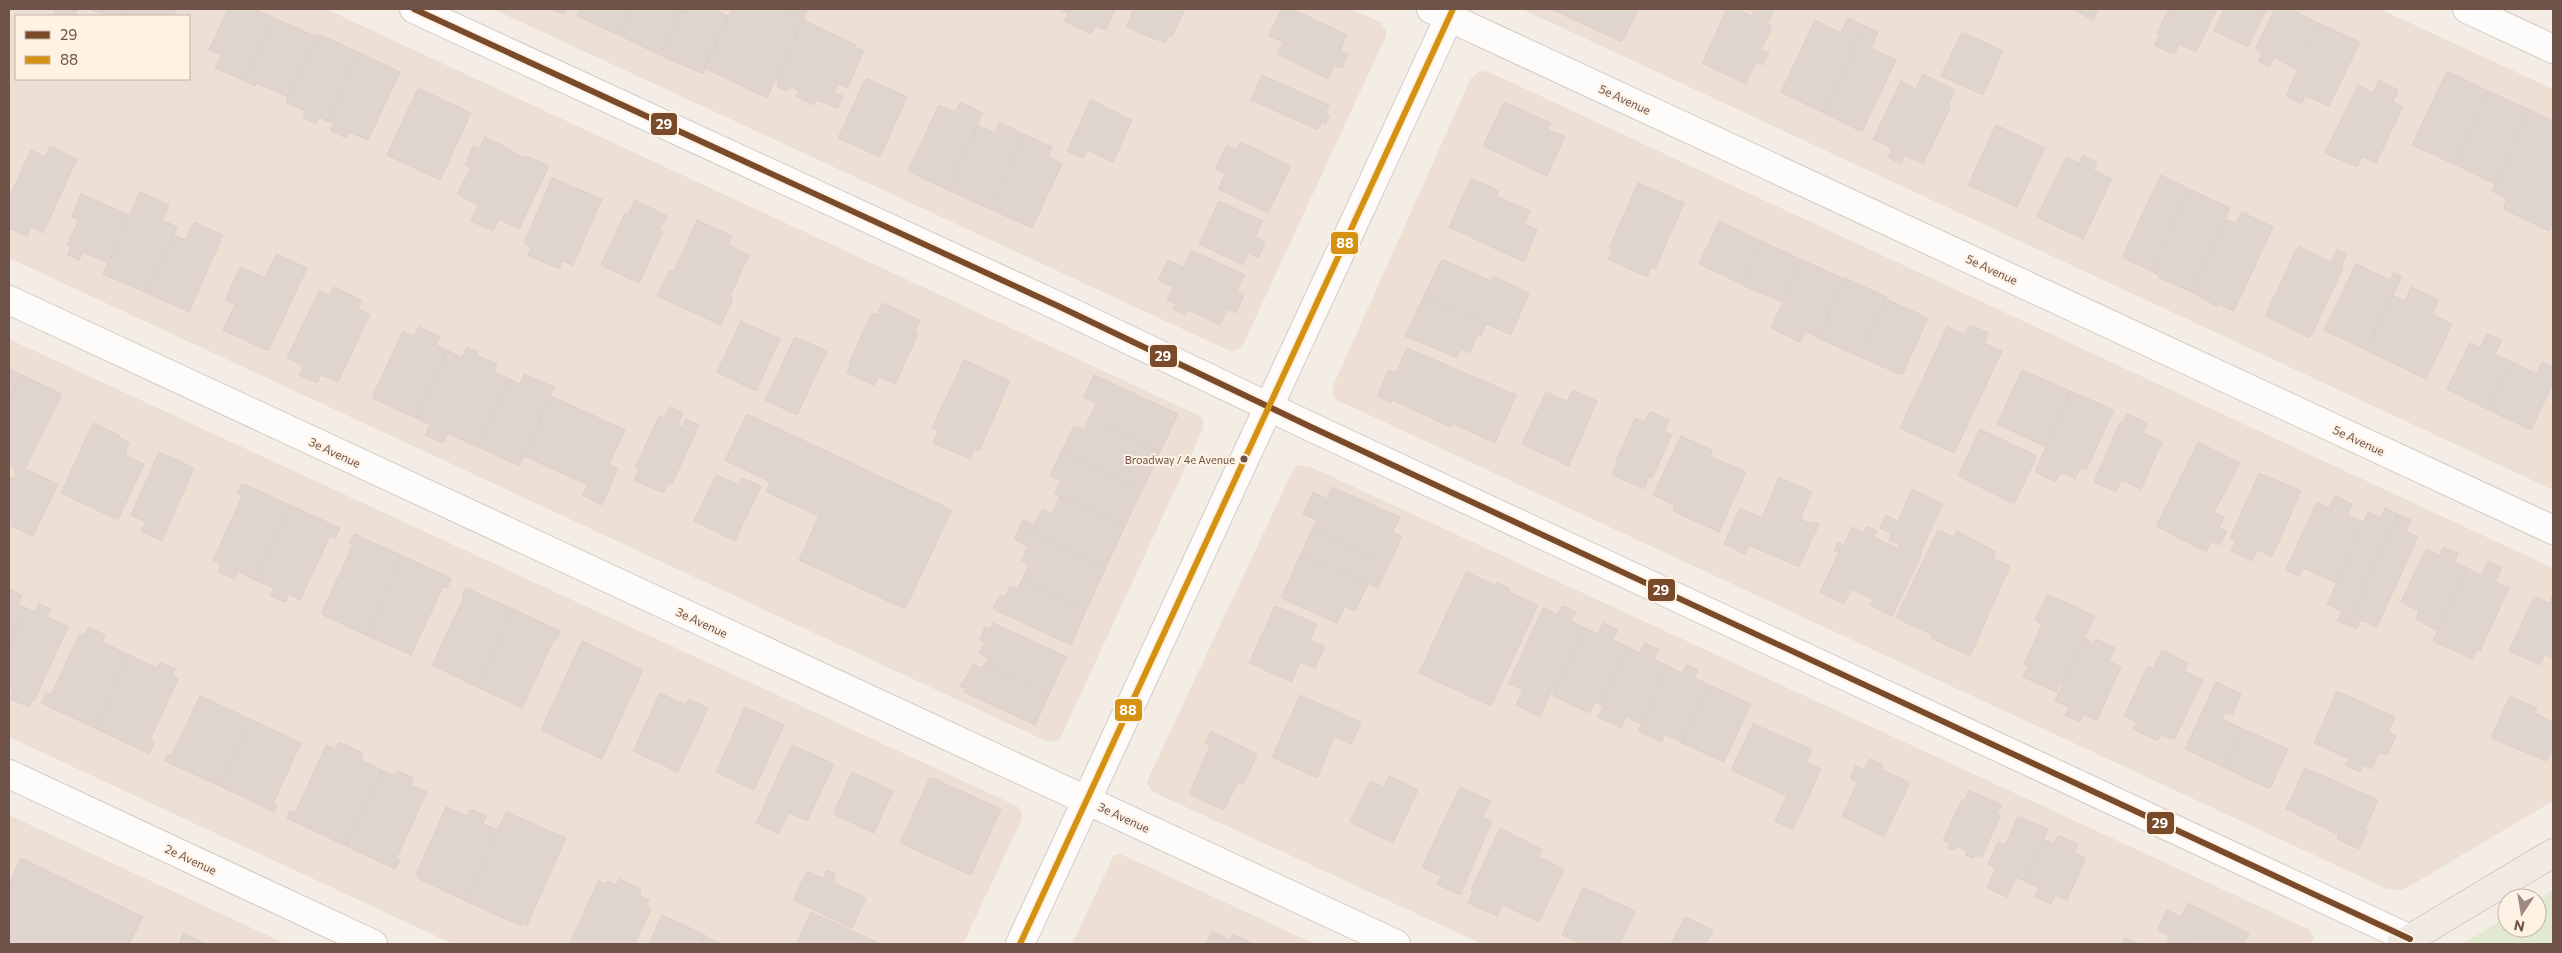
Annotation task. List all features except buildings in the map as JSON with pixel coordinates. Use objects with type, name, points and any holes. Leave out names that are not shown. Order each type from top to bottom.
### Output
[{"type":"main road","points":[[2405,942],[2553,852]]},
{"type":"street","points":[[414,9],[1049,302],[2405,942]]},
{"type":"street","points":[[2466,9],[2553,49]]},
{"type":"street","points":[[1020,944],[1269,407],[1444,12]]},
{"type":"street","name":"5e Avenue","points":[[1444,12],[2553,530]]},
{"type":"street","name":"3e Avenue","points":[[9,300],[1396,944]]},
{"type":"street","name":"2e Avenue","points":[[9,774],[373,944]]},
{"type":"shaded area","points":[[9,9],[326,9],[1200,416],[1203,419],[1203,429],[1060,739],[1055,742],[1044,740],[9,258]]},
{"type":"shaded area","points":[[493,9],[1351,9],[1380,22],[1386,30],[1386,36],[1242,347],[1232,352]]},
{"type":"shaded area","points":[[1522,9],[2380,9],[2553,89],[2553,490]]},
{"type":"shaded area","points":[[1480,71],[1489,72],[2553,568],[2553,801],[2403,890],[2387,889],[1339,401],[1334,397],[1333,386],[1471,78]]},
{"type":"shaded area","points":[[9,339],[1017,806],[1022,813],[1022,819],[963,944],[453,944],[9,737]]},
{"type":"shaded area","points":[[1298,465],[1311,467],[2308,929],[2314,936],[2314,940],[2309,944],[1482,944],[1153,792],[1147,784],[1148,779],[1293,470]]},
{"type":"shaded area","points":[[9,815],[286,944],[9,944]]},
{"type":"shaded area","points":[[1120,854],[1315,944],[1072,944],[1114,855]]},
{"type":"green space","points":[[2553,890],[2553,944],[2462,944],[2497,923],[2497,938],[2547,938],[2547,894]]},
{"type":"transit line","name":"29","points":[[414,9],[1058,306],[1311,427],[2410,939]]},
{"type":"transit line","name":"88","points":[[1020,944],[1453,9]]},
{"type":"place","name":"Broadway / 4e Avenue","points":[[1244,459]]}]
